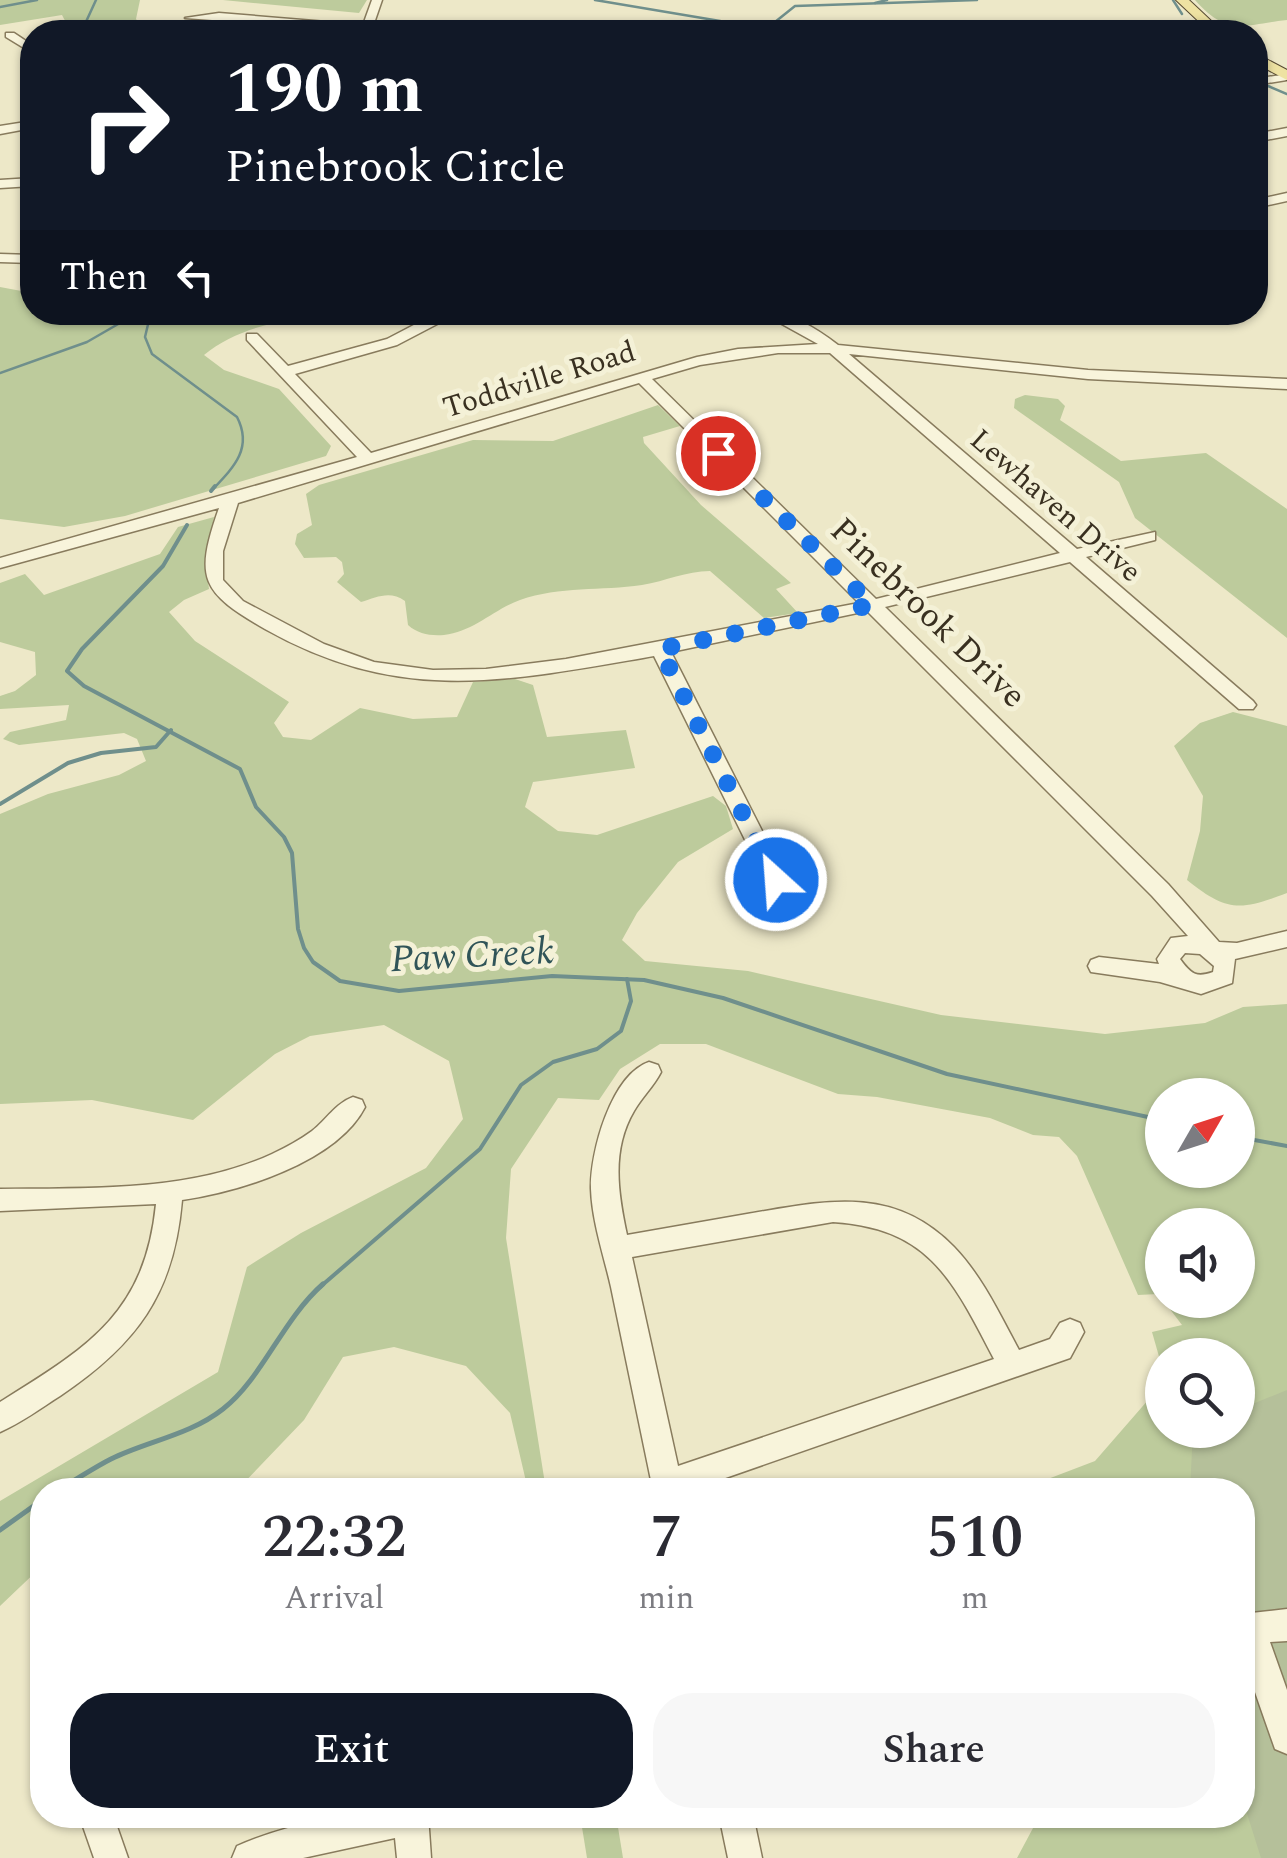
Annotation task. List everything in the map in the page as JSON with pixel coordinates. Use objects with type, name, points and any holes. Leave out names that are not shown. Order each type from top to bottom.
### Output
[{"type":"main road","points":[[1182,0],[1204,20]]},
{"type":"street","points":[[190,4],[186,9],[190,18],[262,20]]},
{"type":"street","points":[[285,372],[392,342],[425,325]]},
{"type":"street","points":[[795,325],[831,346]]},
{"type":"street","points":[[252,337],[368,458]]},
{"type":"street","name":"Toddville Road","points":[[0,563],[739,351],[831,346],[1136,378],[1287,384]]},
{"type":"street","name":"Lewhaven Drive","points":[[831,346],[1246,705]]},
{"type":"street","name":"Pinebrook Drive","points":[[641,377],[1213,949]]},
{"type":"street","points":[[230,500],[216,547],[212,572],[216,585],[241,606],[339,658],[407,674],[459,676],[660,649],[872,605],[1149,536]]},
{"type":"street","points":[[660,649],[776,880]]},
{"type":"street","points":[[1167,899],[1176,946],[1170,966],[1182,979]]},
{"type":"street","points":[[1287,941],[1224,977],[1201,985],[1100,966],[1151,957],[1176,946],[1196,943],[1213,949],[1242,950],[1287,941]]},
{"type":"street","points":[[1213,949],[1226,963],[1224,977]]},
{"type":"street","points":[[650,1072],[620,1108],[605,1144],[604,1190],[666,1478]]},
{"type":"street","points":[[0,1200],[170,1192],[226,1179],[300,1152],[339,1126],[354,1107]]},
{"type":"street","points":[[0,1418],[86,1362],[135,1313],[165,1252],[170,1192]]},
{"type":"street","points":[[617,1248],[833,1211],[862,1210],[900,1220],[947,1254],[1013,1366]]},
{"type":"street","points":[[694,1478],[1060,1349],[1070,1332]]},
{"type":"street","points":[[1255,1627],[1287,1625]]},
{"type":"street","points":[[1255,1644],[1287,1737]]},
{"type":"street","points":[[101,1828],[111,1858]]},
{"type":"street","points":[[249,1858],[284,1845],[358,1828]]},
{"type":"street","points":[[412,1828],[414,1858]]},
{"type":"street","points":[[739,1828],[745,1858]]},
{"type":"green space","points":[[0,0],[140,0],[137,20],[65,20],[62,15],[0,25]]},
{"type":"green space","points":[[223,0],[367,0],[359,13]]},
{"type":"green space","points":[[1195,0],[1287,0],[1287,20],[1268,23],[1219,20]]},
{"type":"green space","points":[[0,287],[20,291],[20,325],[267,325],[246,331],[204,355],[224,370],[279,389],[331,446],[326,456],[125,516],[64,527],[0,519]]},
{"type":"green space","points":[[1025,395],[1058,399],[1065,406],[1060,420],[1121,461],[1206,453],[1287,509],[1287,638],[1135,518],[1119,482],[1014,408],[1015,399]]},
{"type":"green space","points":[[658,405],[680,426],[643,437],[644,443],[701,505],[791,583],[776,589],[798,613],[764,618],[710,571],[701,571],[642,585],[535,596],[510,604],[464,630],[429,635],[408,625],[405,601],[389,595],[361,602],[337,582],[344,574],[342,562],[336,557],[304,558],[295,544],[297,534],[312,525],[306,494],[319,485],[473,440],[553,441]]},
{"type":"green space","points":[[214,517],[206,563],[209,589],[169,612],[195,641],[289,702],[274,723],[283,737],[311,740],[360,708],[413,719],[457,717],[473,682],[515,679],[533,685],[547,737],[626,730],[635,768],[533,782],[525,807],[558,831],[597,835],[713,796],[726,806],[733,829],[678,862],[637,913],[622,940],[645,961],[748,971],[941,1015],[1105,1034],[1205,1023],[1243,1007],[1287,1004],[1287,1858],[1017,1858],[1033,1828],[1255,1828],[1255,1478],[1050,1478],[1095,1461],[1145,1404],[1145,1448],[1255,1448],[1255,1338],[1154,1338],[1152,1332],[1182,1325],[1177,1318],[1255,1318],[1255,1208],[1145,1208],[1145,1295],[1138,1295],[1077,1156],[1059,1137],[1033,1135],[990,1118],[877,1097],[838,1094],[706,1044],[660,1044],[620,1069],[599,1100],[558,1098],[511,1169],[506,1238],[544,1478],[525,1478],[510,1413],[466,1366],[394,1347],[343,1357],[304,1420],[248,1478],[39,1478],[218,1372],[247,1267],[301,1233],[426,1168],[463,1119],[449,1061],[384,1025],[310,1036],[275,1054],[193,1120],[92,1100],[0,1104],[0,814],[48,794],[119,775],[146,761],[137,739],[124,733],[19,745],[3,739],[10,732],[66,720],[69,705],[0,709],[0,696],[15,691],[36,675],[35,652],[0,642],[0,583],[25,574],[44,595],[160,554],[178,527]]},
{"type":"green space","points":[[1233,712],[1287,726],[1287,893],[1245,905],[1224,903],[1187,880],[1200,831],[1203,796],[1174,746],[1200,723]]},
{"type":"green space","points":[[1287,1390],[1287,1858],[1261,1858],[1252,1828],[1255,1828],[1255,1478],[1191,1478],[1192,1448],[1255,1448],[1255,1403]]},
{"type":"green space","points":[[30,1483],[30,1577],[0,1606],[0,1501]]},
{"type":"green space","points":[[582,1828],[618,1828],[623,1858],[587,1858]]},
{"type":"waterway","points":[[0,7],[37,0]]},
{"type":"waterway","name":"Paw Creek","points":[[87,20],[96,0]]},
{"type":"waterway","points":[[595,0],[714,20]]},
{"type":"waterway","points":[[875,3],[887,0]]},
{"type":"waterway","points":[[778,20],[795,6],[977,0]]},
{"type":"waterway","points":[[1173,0],[1182,14]]},
{"type":"waterway","points":[[1268,86],[1287,94]]},
{"type":"waterway","points":[[0,373],[87,342],[116,325]]},
{"type":"waterway","name":"Paw Creek","points":[[148,325],[145,337],[152,354],[237,417],[242,448],[228,473],[213,489]]},
{"type":"waterway","name":"Paw Creek","points":[[211,491],[215,486]]},
{"type":"waterway","name":"Paw Creek","points":[[170,732],[84,686],[67,671],[82,649],[163,566],[187,525]]},
{"type":"waterway","points":[[0,804],[68,763],[101,753],[156,747],[170,732]]},
{"type":"waterway","name":"Paw Creek","points":[[170,732],[240,769],[256,807],[284,837],[292,853],[298,929],[304,948],[313,962],[340,981],[399,991],[552,976],[627,979]]},
{"type":"waterway","points":[[320,1287],[480,1149],[521,1085],[553,1062],[597,1049],[621,1031],[631,1001],[627,979]]},
{"type":"waterway","name":"Paw Creek","points":[[627,979],[723,998],[947,1074],[1145,1116]]},
{"type":"waterway","name":"Paw Creek","points":[[1255,1140],[1287,1146]]},
{"type":"waterway","points":[[320,1287],[323,1284]]},
{"type":"waterway","points":[[79,1478],[111,1459],[183,1432],[223,1409],[249,1382],[296,1314],[320,1287]]},
{"type":"waterway","points":[[0,1530],[30,1509]]},
{"type":"route","points":[[718,453],[872,605],[660,649],[776,880]]}]
